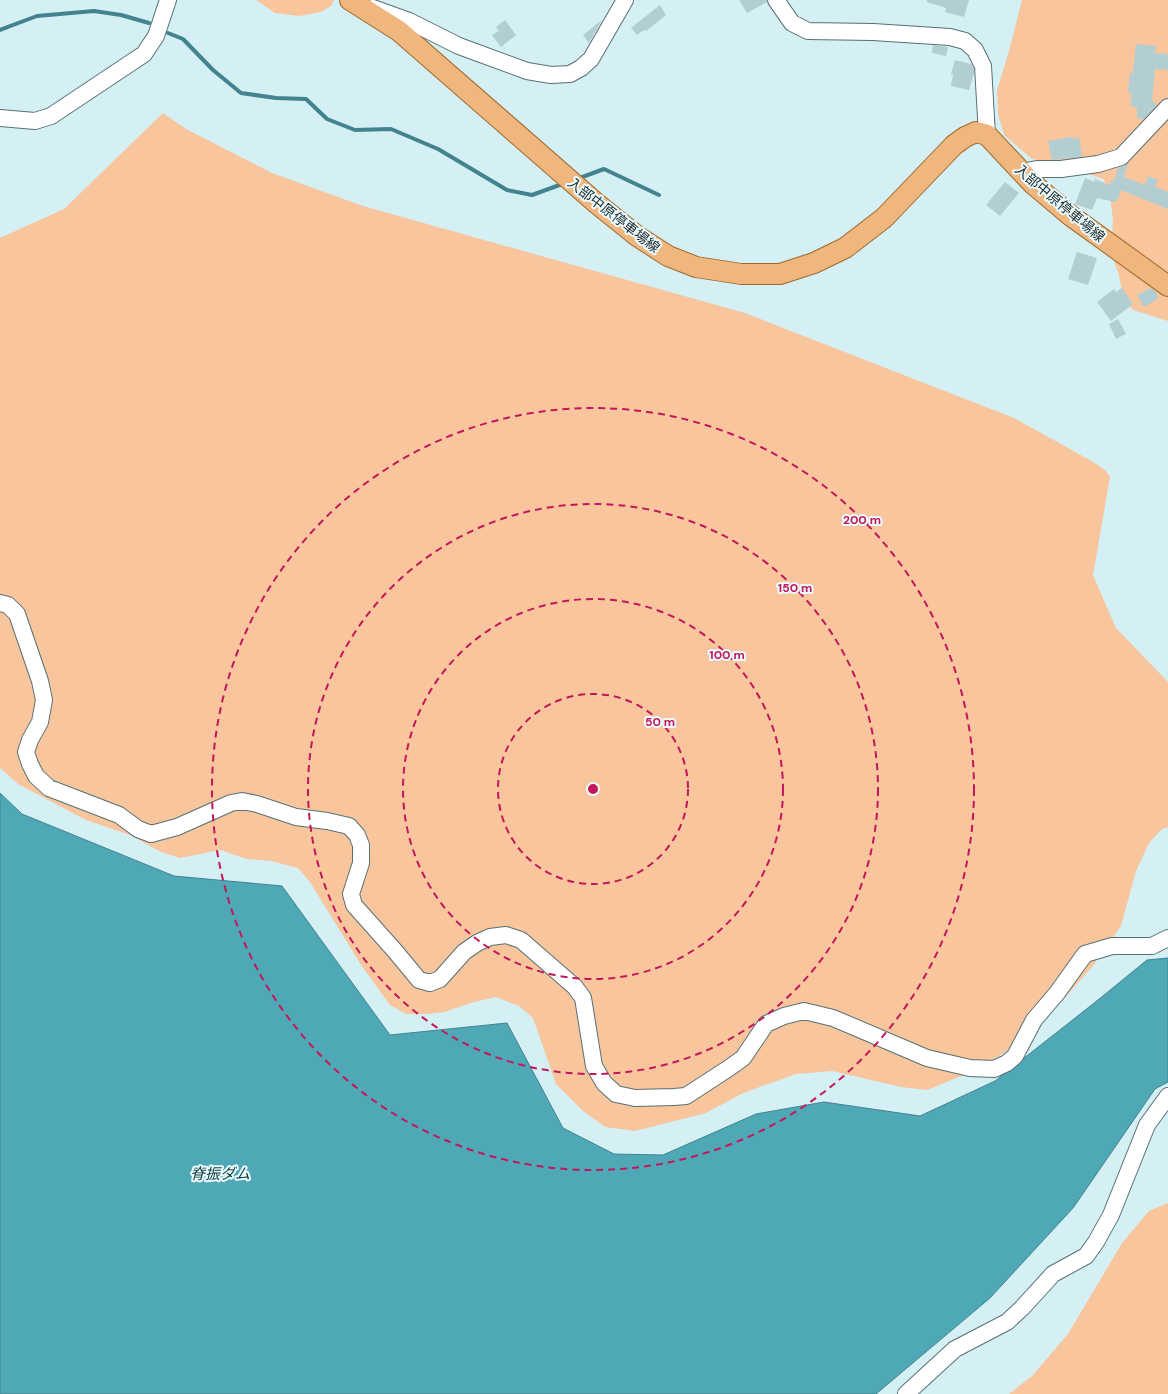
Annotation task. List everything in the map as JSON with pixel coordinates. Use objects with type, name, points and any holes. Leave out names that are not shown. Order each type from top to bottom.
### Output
[{"type":"main road","name":"入部中原停車場線","points":[[352,0],[399,31],[596,203],[637,236],[668,256],[696,267],[741,274],[780,274],[814,263],[845,248],[884,218],[954,145],[965,137],[976,132],[987,135],[1021,172],[1076,220],[1168,286]]},
{"type":"street","points":[[0,118],[35,121],[51,116],[144,54],[156,36],[168,0]]},
{"type":"street","points":[[352,0],[409,21],[459,46],[527,71],[551,75],[570,74],[581,68],[591,59],[625,0]]},
{"type":"street","points":[[776,0],[792,23],[808,31],[881,32],[950,37],[965,42],[975,50],[983,66],[987,135]]},
{"type":"street","points":[[1021,172],[1091,165],[1120,157],[1168,107]]},
{"type":"street","points":[[0,603],[8,605],[17,614],[40,681],[44,700],[40,722],[30,740],[26,752],[36,776],[49,788],[118,815],[138,829],[151,834],[177,827],[230,803],[242,801],[257,804],[296,817],[327,821],[349,826],[357,835],[361,845],[361,863],[351,894],[354,905],[419,980],[430,983],[440,979],[464,952],[477,942],[490,937],[506,935],[521,940],[574,987],[583,998],[594,1066],[604,1083],[616,1094],[635,1098],[686,1096],[743,1058],[766,1024],[784,1016],[804,1011],[833,1018],[927,1058],[970,1068],[994,1069],[1007,1063],[1015,1056],[1034,1020],[1057,993],[1085,954],[1112,946],[1152,946],[1168,938]]},
{"type":"street","points":[[906,1394],[955,1349],[1007,1322],[1053,1274],[1086,1256],[1096,1242],[1111,1215],[1146,1125],[1168,1096]]},
{"type":"shaded area","points":[[256,0],[334,0],[331,6],[321,12],[299,16],[275,13]]},
{"type":"shaded area","points":[[1022,0],[1168,0],[1168,321],[1133,310],[1123,299],[1119,275],[1111,253],[1113,219],[1109,189],[1103,179],[1060,164],[1032,159],[1004,135],[998,114],[997,90]]},
{"type":"shaded area","points":[[163,113],[186,129],[272,173],[363,206],[745,313],[1014,418],[1095,463],[1106,471],[1110,477],[1093,575],[1116,628],[1168,682],[1168,827],[1162,829],[1149,843],[1136,871],[1121,926],[1092,967],[1062,1001],[1004,1053],[969,1073],[927,1090],[901,1087],[832,1071],[796,1074],[743,1093],[706,1113],[635,1131],[605,1127],[582,1110],[556,1084],[533,1018],[519,1006],[496,997],[474,1002],[444,1012],[406,1014],[390,1005],[361,965],[310,882],[298,868],[271,861],[247,859],[220,850],[180,858],[161,852],[130,835],[86,820],[18,784],[0,768],[0,238],[64,209]]},
{"type":"shaded area","points":[[1168,1203],[1168,1394],[1009,1394],[1032,1376],[1068,1334],[1122,1243],[1149,1211]]},
{"type":"water","name":"脊振ダム","points":[[0,793],[22,814],[174,876],[282,886],[390,1035],[507,1023],[563,1128],[614,1154],[663,1155],[756,1114],[824,1102],[920,1116],[995,1081],[1147,960],[1168,958],[1168,1082],[1155,1089],[1073,1208],[990,1298],[876,1394],[0,1394]]},
{"type":"building","points":[[739,0],[767,0],[767,2],[747,13]]},
{"type":"building","points":[[927,0],[969,0],[964,17],[945,12],[946,8],[927,2]]},
{"type":"building","points":[[660,5],[666,15],[646,31],[644,30],[637,35],[631,28]]},
{"type":"building","points":[[505,20],[516,35],[501,47],[492,35],[499,31],[496,27]]},
{"type":"building","points":[[602,20],[589,43],[583,35]]},
{"type":"building","points":[[1136,44],[1156,46],[1155,53],[1168,54],[1168,70],[1155,69],[1152,100],[1157,105],[1144,119],[1137,118],[1137,107],[1130,106],[1132,93],[1128,93],[1130,73],[1133,73]]},
{"type":"building","points":[[933,45],[948,47],[946,56],[932,53]]},
{"type":"building","points":[[955,60],[971,64],[974,68],[974,76],[969,90],[951,86],[953,75],[951,74]]},
{"type":"building","points":[[1072,137],[1073,139],[1079,137],[1082,157],[1052,160],[1048,141]]},
{"type":"building","points":[[1128,164],[1124,177],[1145,185],[1148,176],[1158,180],[1155,187],[1168,192],[1168,209],[1121,190],[1117,201],[1115,202],[1097,198],[1092,210],[1075,204],[1085,178],[1094,182],[1095,179],[1110,185],[1111,180],[1114,181],[1118,168]]},
{"type":"building","points":[[1005,182],[1019,193],[1000,216],[986,205]]},
{"type":"building","points":[[1077,252],[1097,258],[1088,285],[1068,279]]},
{"type":"building","points":[[1122,288],[1133,304],[1111,321],[1097,302],[1114,289],[1116,292]]},
{"type":"building","points":[[1151,288],[1155,291],[1159,298],[1144,307],[1137,295]]},
{"type":"building","points":[[1118,319],[1126,334],[1116,339],[1109,324]]},
{"type":"waterway","points":[[0,30],[37,16],[94,11],[121,15],[149,23]]},
{"type":"waterway","points":[[168,33],[183,39],[213,70],[241,93],[276,98],[306,99],[327,119],[355,130],[391,129],[438,149],[507,190],[532,195],[565,183]]},
{"type":"waterway","points":[[577,179],[604,169],[659,195]]}]
